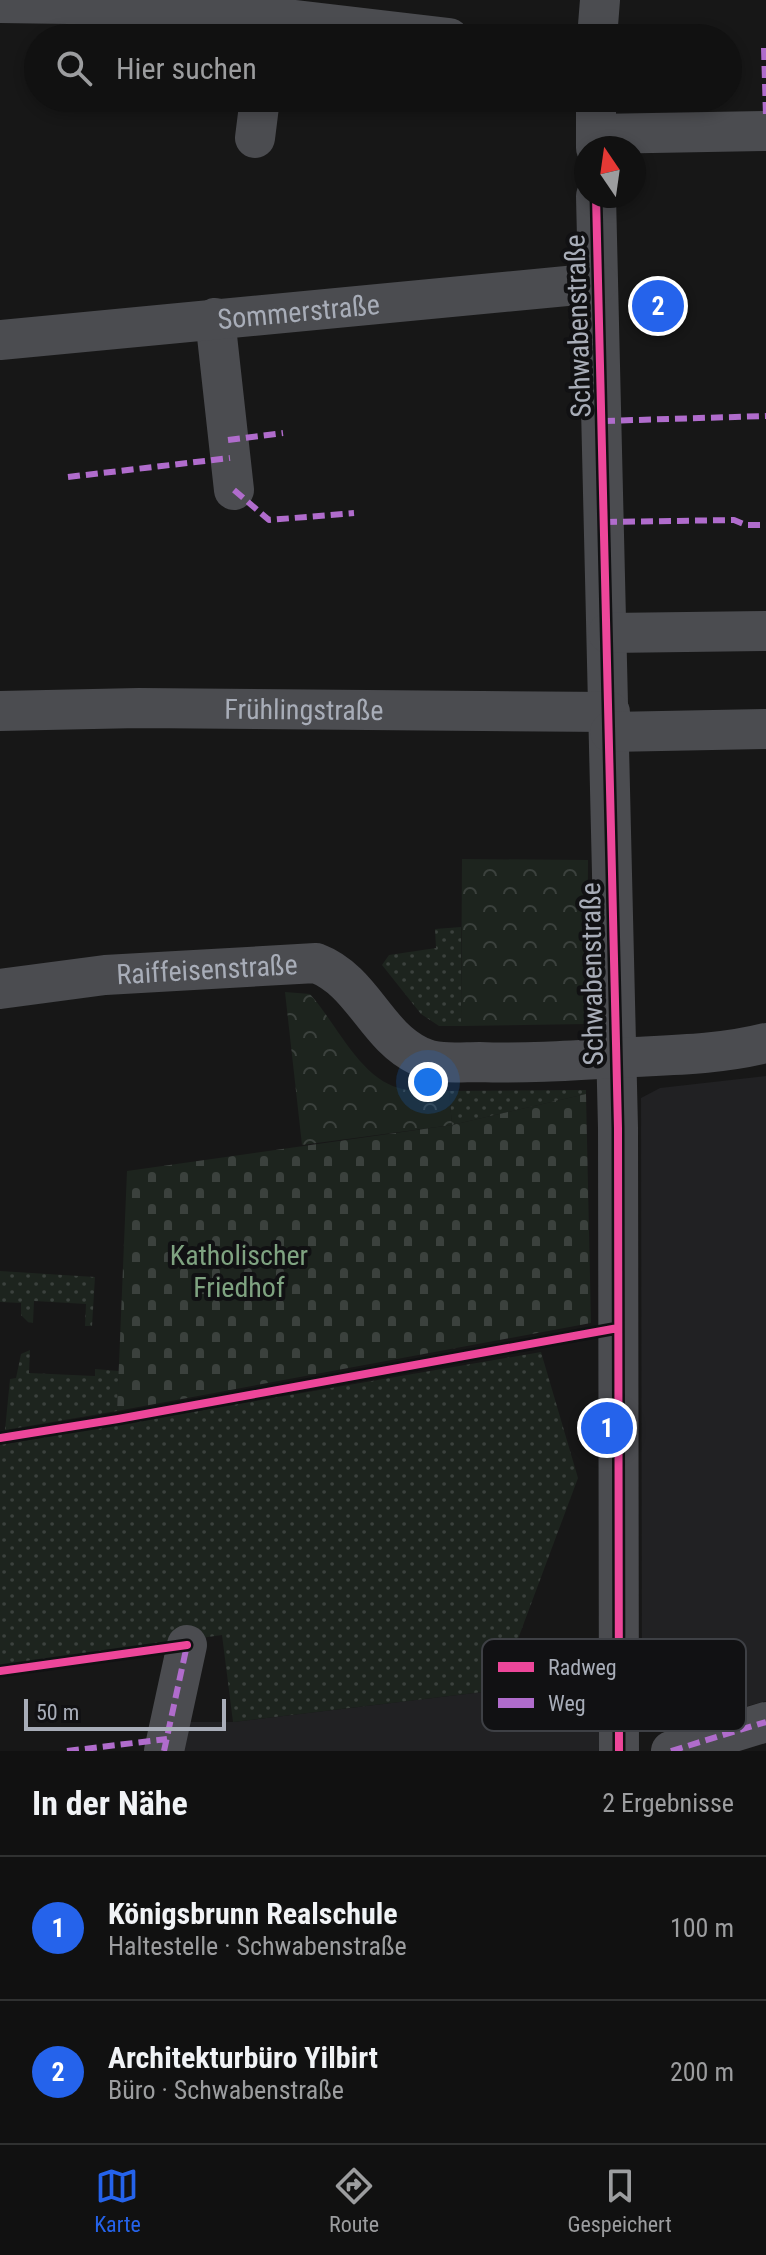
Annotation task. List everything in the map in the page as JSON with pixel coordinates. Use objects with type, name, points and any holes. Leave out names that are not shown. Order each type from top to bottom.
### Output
[{"type":"street","points":[[598,24],[600,0]]},
{"type":"street","points":[[0,3],[69,4],[241,24]]},
{"type":"street","points":[[255,138],[258,112]]},
{"type":"street","points":[[596,127],[766,131]]},
{"type":"street","name":"Schwabenstraße","points":[[596,208],[616,1058],[619,1639]]},
{"type":"street","name":"Sommerstraße","points":[[0,340],[598,283]]},
{"type":"street","points":[[215,318],[234,490]]},
{"type":"street","points":[[608,633],[766,631]]},
{"type":"street","name":"Frühlingstraße","points":[[0,711],[155,708],[766,729]]},
{"type":"street","name":"Raiffeisenstraße","points":[[0,989],[105,975],[316,963],[349,983],[391,1037],[421,1058],[445,1062],[501,1063],[693,1053],[766,1043]]},
{"type":"street","points":[[164,1751],[187,1645]]},
{"type":"street","points":[[746,1728],[766,1722]]},
{"type":"street","name":"Schwabenstraße","points":[[619,1731],[619,1751]]},
{"type":"street","points":[[671,1751],[737,1731]]},
{"type":"shaded area","points":[[766,1076],[766,1701],[746,1707],[746,1639],[642,1639],[641,1098],[660,1088]]},
{"type":"shaded area","points":[[482,1692],[482,1731],[606,1731],[605,1751],[178,1751],[184,1722],[233,1722]]},
{"type":"green space","points":[[462,859],[588,860],[587,1024],[461,1026]]},
{"type":"green space","points":[[461,927],[461,1026],[439,1026],[421,1014],[382,965],[389,955],[436,948],[435,929]]},
{"type":"green space","points":[[285,992],[310,994],[361,1062],[385,1082],[411,1091],[449,1091],[452,1125],[302,1145]]},
{"type":"green space","points":[[586,1090],[586,1094],[452,1125],[449,1091]]},
{"type":"green space","name":"Katholischer Friedhof","points":[[586,1094],[591,1323],[117,1411],[127,1171],[452,1125]]},
{"type":"green space","points":[[0,1271],[95,1277],[92,1326],[85,1326],[86,1304],[34,1301],[33,1323],[28,1322],[21,1315],[21,1303],[0,1302]]},
{"type":"green space","points":[[30,1350],[29,1373],[95,1376],[95,1369],[119,1371],[117,1411],[5,1430],[10,1379],[16,1378],[21,1354]]},
{"type":"green space","points":[[541,1352],[578,1478],[518,1639],[482,1639],[482,1692],[233,1722],[222,1635],[0,1667],[0,1445]]},
{"type":"marked path","points":[[764,48],[766,116]]},
{"type":"marked path","points":[[603,421],[766,416]]},
{"type":"marked path","points":[[228,440],[283,433]]},
{"type":"marked path","points":[[68,477],[230,458]]},
{"type":"marked path","points":[[234,490],[269,520],[354,513]]},
{"type":"marked path","points":[[605,522],[734,520],[746,525],[766,525]]},
{"type":"marked path","points":[[164,1751],[187,1645],[183,1645]]},
{"type":"marked path","points":[[746,1728],[766,1722]]},
{"type":"marked path","points":[[671,1751],[737,1731]]},
{"type":"marked path","points":[[67,1751],[167,1739]]},
{"type":"cycle path","points":[[596,208],[618,1128],[619,1639]]},
{"type":"cycle path","points":[[0,1438],[618,1328]]},
{"type":"cycle path","points":[[0,1671],[187,1645]]},
{"type":"cycle path","points":[[619,1731],[619,1751]]},
{"type":"place","name":"Architekturbüro Yilbirt","points":[[658,306]]},
{"type":"place","name":"Königsbrunn Realschule","points":[[607,1428]]}]
